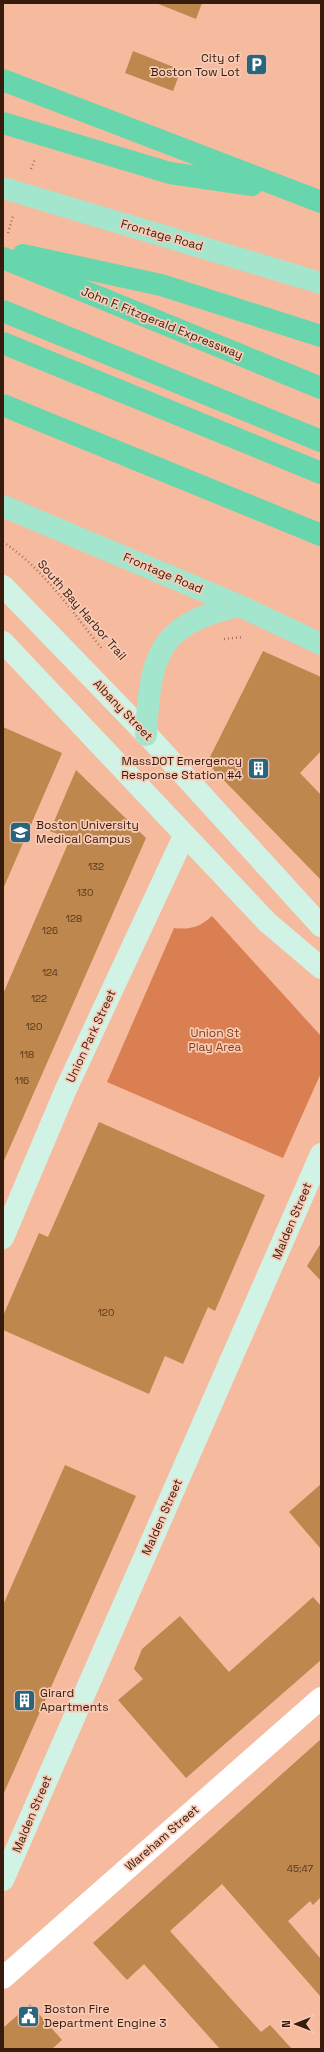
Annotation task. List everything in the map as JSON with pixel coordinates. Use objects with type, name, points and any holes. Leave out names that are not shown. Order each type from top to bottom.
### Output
[{"type":"highway","points":[[3,80],[321,202]]},
{"type":"highway","points":[[3,123],[170,173],[291,191]]},
{"type":"highway","points":[[3,251],[161,285],[321,336]]},
{"type":"highway","name":"John F. Fitzgerald Expressway","points":[[3,258],[321,388]]},
{"type":"highway","points":[[3,311],[321,441]]},
{"type":"highway","points":[[3,343],[321,474]]},
{"type":"highway","points":[[3,405],[321,535]]},
{"type":"main road","name":"Frontage Road","points":[[3,188],[321,283]]},
{"type":"main road","name":"Frontage Road","points":[[3,506],[240,606],[321,644]]},
{"type":"main road","name":"Albany Street","points":[[3,586],[146,734],[321,926]]},
{"type":"main road","points":[[146,734],[148,700],[152,675],[164,647],[174,634],[202,616],[240,606]]},
{"type":"main road","points":[[3,642],[184,836],[267,922],[321,968]]},
{"type":"main road","name":"Union Park Street","points":[[3,1238],[66,1089],[184,836]]},
{"type":"main road","name":"Malden Street","points":[[3,1880],[321,1154]]},
{"type":"street","name":"Wareham Street","points":[[3,1978],[321,1698]]},
{"type":"path","name":"South Bay Harbor Trail","points":[[3,542],[15,550],[45,578],[107,654]]},
{"type":"path","points":[[217,641],[242,637],[248,638]]},
{"type":"green space","name":"Union St Play Area","points":[[212,916],[321,1036],[321,1073],[283,1158],[107,1082],[174,928],[185,929],[194,927],[203,923]]},
{"type":"building","points":[[156,3],[202,3],[196,19]]},
{"type":"building","points":[[133,51],[181,70],[173,91],[125,73]]},
{"type":"building","name":"MassDOT Emergency Response Station #4","points":[[263,651],[321,677],[321,751],[300,773],[321,795],[321,880],[207,763]]},
{"type":"building","name":"Boston University Medical Campus","points":[[3,727],[62,753],[3,889]]},
{"type":"building","points":[[76,770],[146,838],[3,1163],[3,994],[70,839],[50,831]]},
{"type":"building","points":[[99,1122],[265,1195],[215,1311],[208,1307],[183,1364],[165,1356],[149,1394],[3,1330],[3,1316],[39,1233],[48,1237]]},
{"type":"building","points":[[321,1243],[321,1281],[307,1266]]},
{"type":"building","name":"Girard Apartments","points":[[65,1465],[136,1496],[3,1795],[3,1605]]},
{"type":"building","points":[[321,1484],[321,1549],[289,1512]]},
{"type":"building","points":[[313,1597],[321,1606],[321,1660],[186,1778],[118,1700],[143,1679],[134,1669],[142,1649],[180,1616],[229,1672]]},
{"type":"building","points":[[321,1739],[321,1897],[313,1905],[310,1901],[288,1921],[321,1959],[321,1997],[222,1884],[170,1931],[261,2032],[270,2025],[292,2049],[220,2049],[144,1964],[127,1980],[93,1943]]},
{"type":"building","name":"Boston Fire Department Engine 3","points":[[30,2004],[62,2040],[52,2049],[3,2049],[3,2028]]},
{"type":"place","name":"City of Boston Tow Lot","points":[[256,65]]},
{"type":"place","name":"MassDOT Emergency Response Station #4","points":[[258,768]]},
{"type":"place","name":"Boston University Medical Campus","points":[[20,832]]},
{"type":"place","name":"Girard Apartments","points":[[24,1700]]},
{"type":"place","name":"Boston Fire Department Engine 3","points":[[29,2016]]}]
